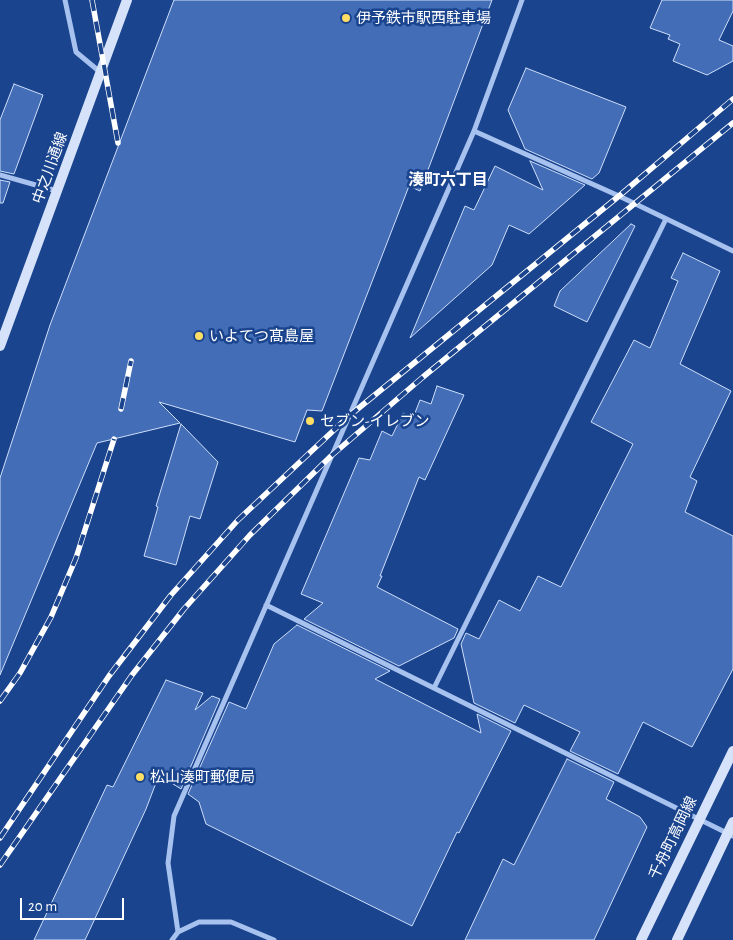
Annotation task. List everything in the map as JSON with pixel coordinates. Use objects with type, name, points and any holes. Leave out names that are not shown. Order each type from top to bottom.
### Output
[{"type":"street","points":[[65,0],[76,52],[101,72]]},
{"type":"street","name":"中之川通線","points":[[0,346],[127,0]]},
{"type":"street","points":[[178,932],[168,863],[174,816],[474,131],[522,0]]},
{"type":"street","points":[[474,131],[733,251]]},
{"type":"street","points":[[0,175],[57,191]]},
{"type":"street","points":[[434,688],[666,219]]},
{"type":"street","points":[[266,605],[730,834]]},
{"type":"street","name":"千舟町高岡線","points":[[642,940],[733,750]]},
{"type":"street","points":[[677,940],[730,834],[733,822]]},
{"type":"street","points":[[172,940],[178,932],[199,922],[231,922],[274,940]]},
{"type":"building","name":"いよてつ髙島屋","points":[[174,0],[492,0],[420,191],[409,186],[322,411],[307,410],[295,442],[159,402],[180,423],[97,443],[0,675],[0,478],[50,325]]},
{"type":"building","points":[[662,0],[733,0],[733,11],[719,40],[733,46],[733,61],[707,75],[673,61],[680,44],[668,39],[670,35],[650,28]]},
{"type":"building","points":[[526,68],[626,107],[599,173],[592,179],[525,149],[508,110]]},
{"type":"building","points":[[14,84],[43,95],[14,174],[0,171],[0,120]]},
{"type":"building","points":[[530,161],[585,185],[529,234],[509,225],[492,265],[410,338],[465,206],[474,210],[495,166],[543,190]]},
{"type":"building","points":[[0,180],[10,182],[3,203],[0,203]]},
{"type":"building","points":[[631,224],[635,226],[587,322],[554,306],[560,291]]},
{"type":"building","points":[[683,253],[720,271],[680,364],[731,391],[690,477],[697,481],[685,512],[733,536],[733,669],[692,747],[643,722],[618,774],[570,751],[580,732],[524,705],[515,723],[474,703],[461,644],[466,633],[479,639],[499,600],[520,611],[538,576],[561,587],[633,444],[591,422],[634,340],[650,348],[678,281],[671,278]]},
{"type":"building","points":[[437,386],[464,395],[425,480],[419,477],[377,587],[458,629],[454,638],[399,666],[304,619],[323,603],[301,594],[359,458],[370,460],[382,431],[392,436],[403,413],[413,418],[420,400],[431,404]]},
{"type":"building","points":[[181,424],[218,462],[200,519],[190,516],[176,565],[144,556],[158,507],[156,506]]},
{"type":"building","points":[[297,625],[390,671],[375,679],[481,733],[477,714],[511,731],[459,833],[457,832],[412,926],[206,824],[199,802],[188,794],[229,702],[246,709],[274,644]]},
{"type":"building","points":[[166,680],[203,693],[195,710],[212,696],[220,699],[181,789],[159,775],[146,809],[85,940],[34,940],[107,785],[113,787]]},
{"type":"building","points":[[567,759],[614,782],[606,799],[640,817],[647,827],[594,940],[465,940],[503,859],[514,865]]},
{"type":"railway","points":[[92,0],[118,143]]},
{"type":"railway","points":[[0,838],[109,676],[171,595],[238,520],[349,416],[619,196],[733,99]]},
{"type":"railway","points":[[0,865],[132,675],[184,609],[250,535],[331,456],[423,377],[733,123]]},
{"type":"railway","points":[[121,409],[131,361]]},
{"type":"railway","points":[[0,701],[20,673],[51,617],[76,558],[114,439]]},
{"type":"place","name":"伊予鉄市駅西駐車場","points":[[346,18]]},
{"type":"place","name":"いよてつ髙島屋","points":[[199,336]]},
{"type":"place","name":"セブン-イレブン","points":[[310,421]]},
{"type":"place","name":"松山湊町郵便局","points":[[140,777]]},
{"type":"district","name":"湊町六丁目","points":[[448,180]]}]
